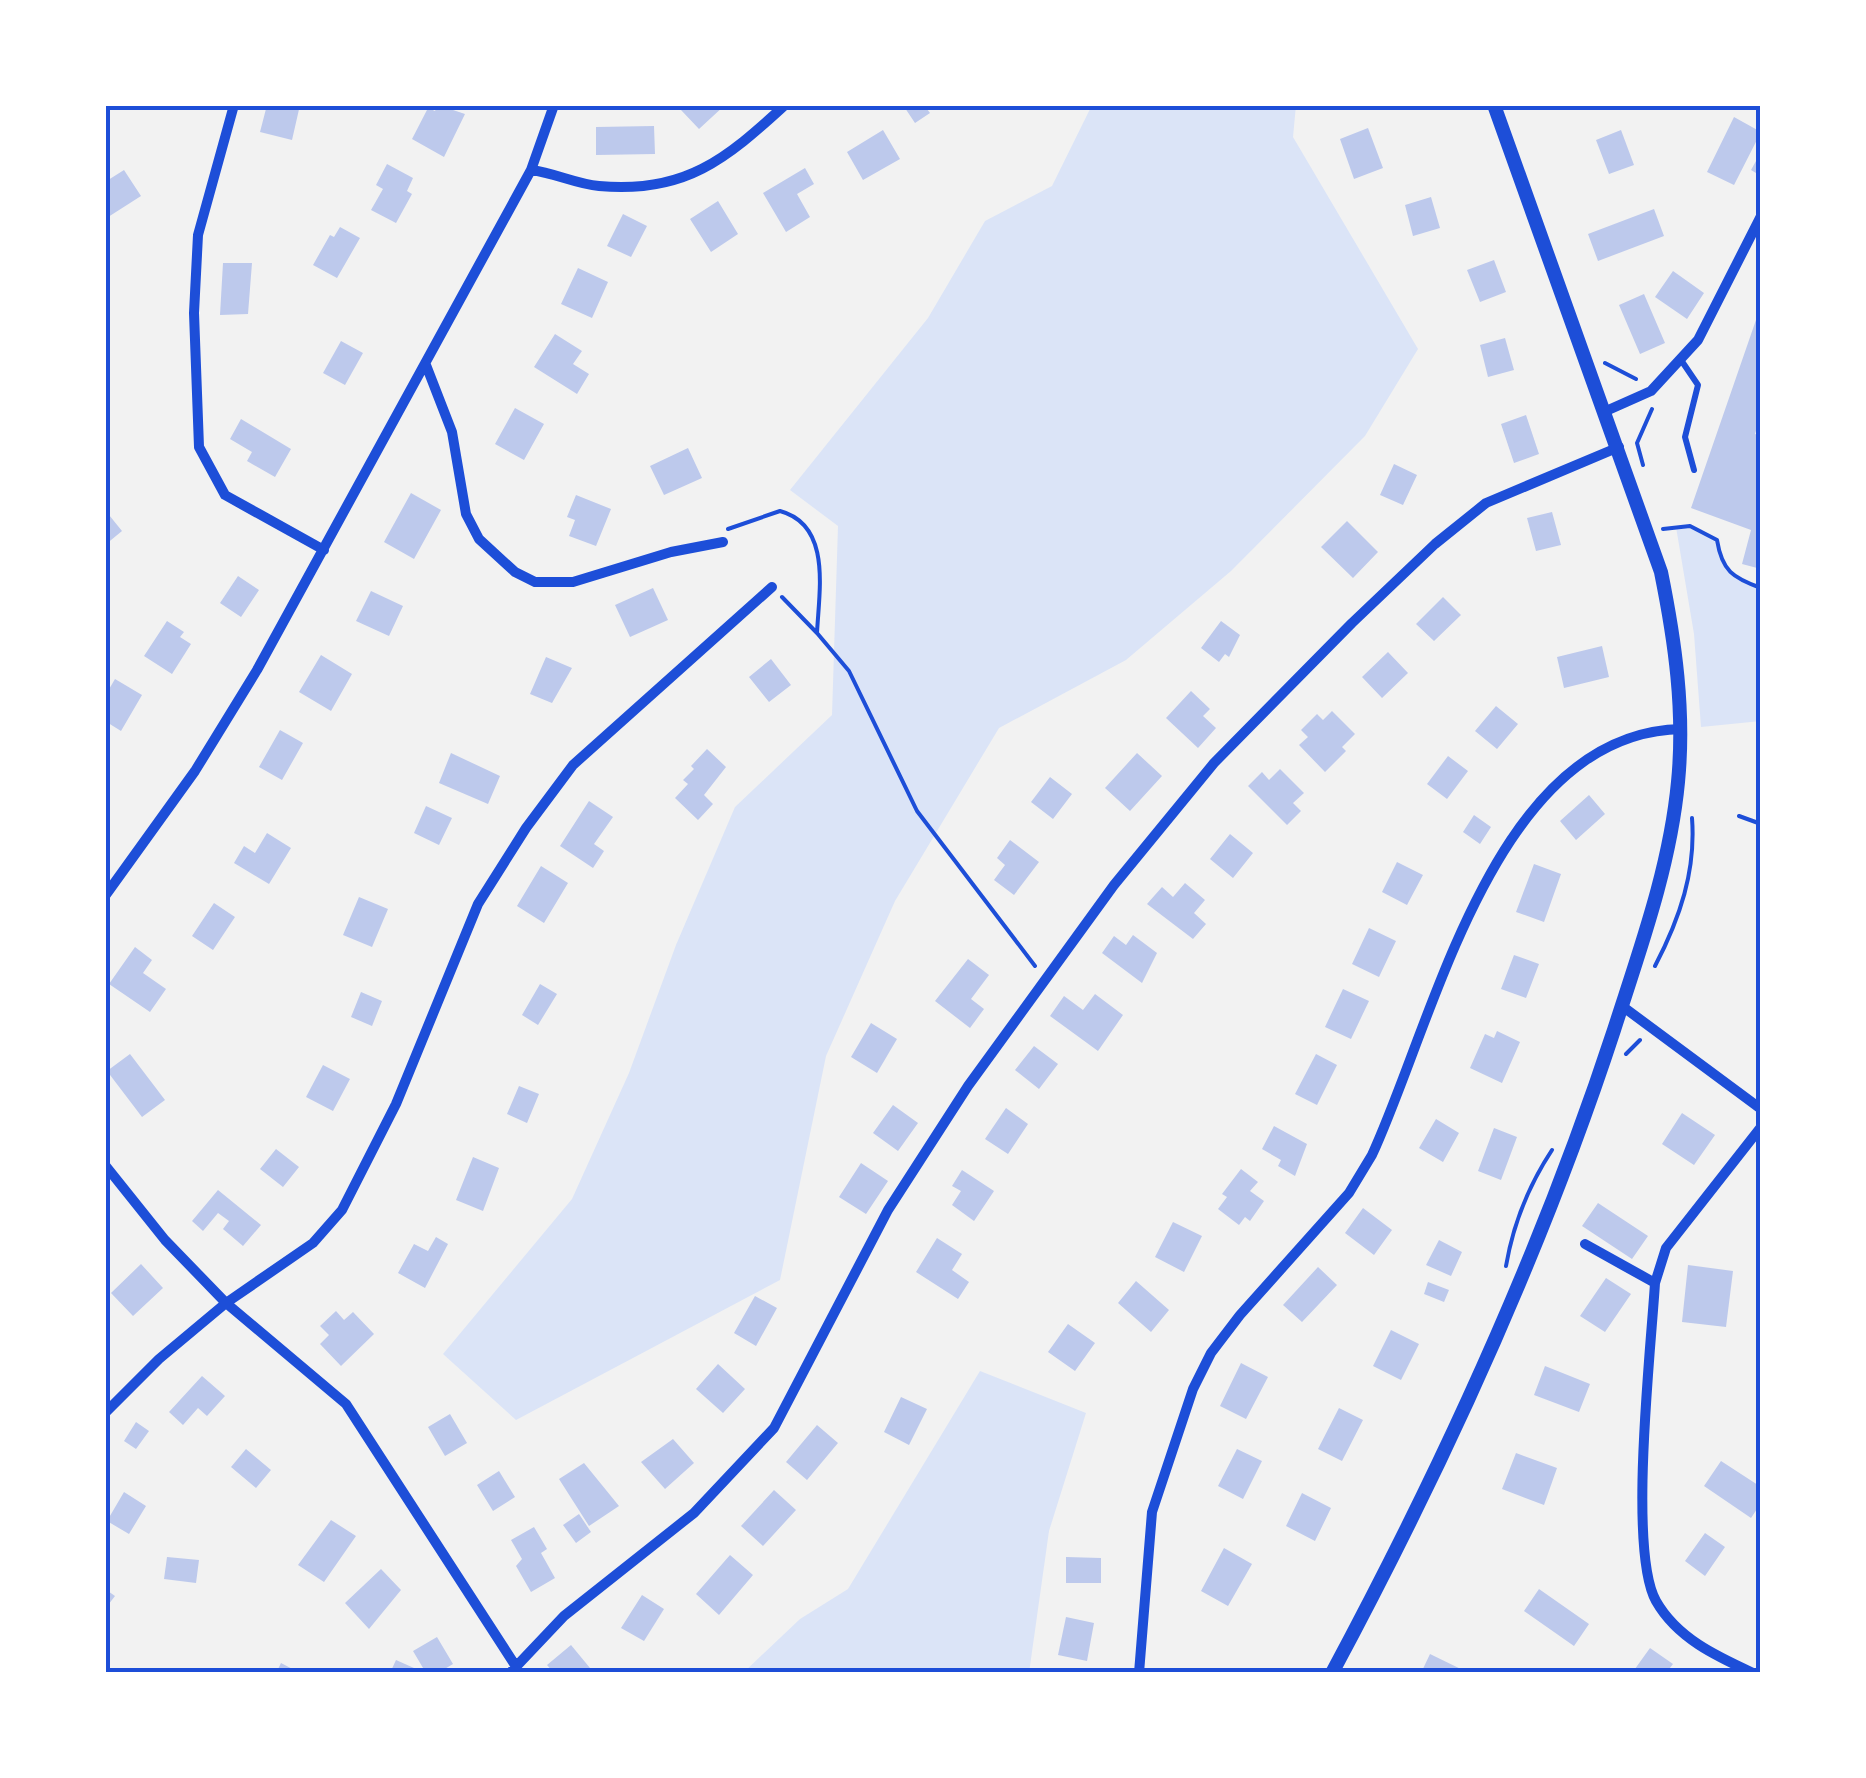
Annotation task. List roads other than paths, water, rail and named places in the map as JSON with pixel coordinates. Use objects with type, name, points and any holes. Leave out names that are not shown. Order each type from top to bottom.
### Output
[{"type":"street","points":[[234,105],[198,235],[194,313],[199,448],[225,494],[324,550]]},
{"type":"street","points":[[105,896],[196,771],[324,550],[531,170],[554,105]]},
{"type":"street","points":[[531,170],[601,186],[683,179],[729,156],[785,105]]},
{"type":"street","points":[[1332,1673],[1393,1559],[1490,1351],[1579,1138],[1668,849],[1682,729],[1674,637],[1661,572],[1494,105]]},
{"type":"street","points":[[1606,411],[1651,391],[1682,360],[1717,310],[1761,216]]},
{"type":"street","points":[[426,365],[452,432],[466,514],[479,539],[516,572],[534,582],[574,582],[671,552],[723,542]]},
{"type":"street","points":[[105,1165],[164,1240],[226,1303],[346,1404],[513,1669],[576,1605],[694,1513],[774,1428],[888,1210],[968,1086],[1114,885],[1214,764],[1435,544],[1486,503],[1619,448]]},
{"type":"street","points":[[105,1413],[158,1360],[226,1303],[313,1243],[342,1210],[396,1104],[478,904],[526,828],[573,765],[772,587]]},
{"type":"street","points":[[1140,1673],[1152,1512],[1192,1389],[1211,1353],[1349,1193],[1372,1155],[1482,888],[1505,845],[1554,788],[1597,754],[1631,735],[1682,729]]},
{"type":"street","points":[[1622,1006],[1761,1109]]},
{"type":"street","points":[[1761,1127],[1666,1248],[1655,1283],[1642,1545],[1654,1599],[1689,1639],[1751,1673],[1761,1665]]},
{"type":"street","points":[[1586,1244],[1655,1283]]},
{"type":"lane","points":[[1682,360],[1698,385],[1685,437],[1694,470]]}]
